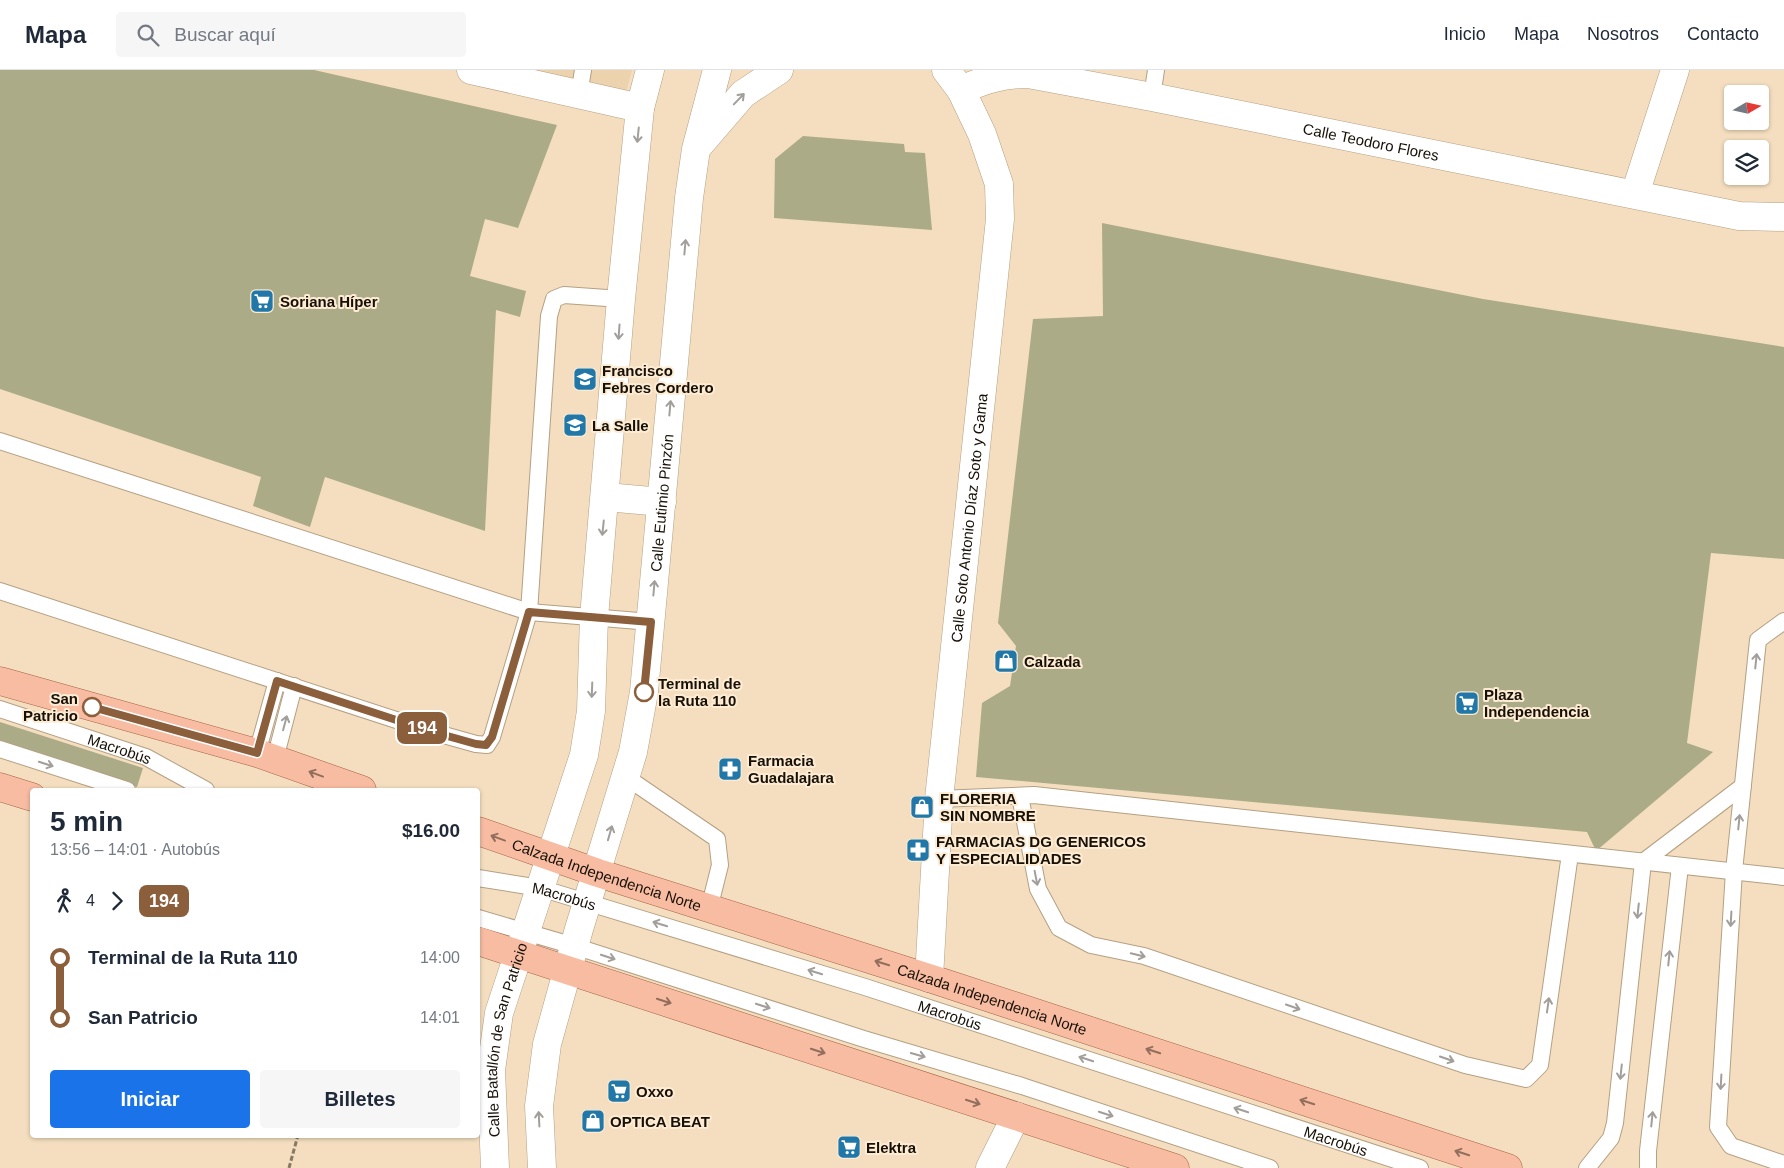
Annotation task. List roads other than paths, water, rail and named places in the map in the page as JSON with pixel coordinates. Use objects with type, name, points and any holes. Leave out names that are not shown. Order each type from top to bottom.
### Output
[{"type":"main road","points":[[0,681],[266,756],[356,788]]},
{"type":"main road","points":[[0,787],[30,796]]},
{"type":"main road","name":"Calzada Independencia Norte","points":[[480,832],[598,873],[929,978],[1508,1168]]},
{"type":"main road","points":[[480,941],[525,934],[574,948],[1016,1116],[1175,1168]]},
{"type":"street","points":[[471,70],[581,82],[640,108]]},
{"type":"street","points":[[525,934],[584,754],[591,711],[594,616],[606,497],[621,299],[640,108],[650,70]]},
{"type":"street","name":"Calle Eutimio Pinzón","points":[[574,948],[626,777],[644,692],[689,198],[696,148],[717,70]]},
{"type":"street","points":[[696,148],[743,94],[779,70]]},
{"type":"street","points":[[1635,194],[1672,86],[1675,70]]},
{"type":"street","name":"Calle Teodoro Flores","points":[[953,80],[986,79],[1007,74],[1021,74],[1152,97],[1739,216],[1784,217]]},
{"type":"street","name":"Calle Soto Antonio Díaz Soto y Gama","points":[[929,978],[939,799],[1000,219],[1000,184],[982,134],[953,80]]},
{"type":"street","points":[[606,497],[662,502]]},
{"type":"street","name":"Calle Batallón de San Patricio","points":[[495,1168],[491,1070],[499,1013],[525,934]]},
{"type":"street","points":[[542,1168],[539,1106],[548,1044],[574,948]]},
{"type":"street","points":[[990,1168],[1016,1116]]},
{"type":"lane","points":[[1152,97],[1156,70]]},
{"type":"lane","points":[[0,592],[442,734],[486,745],[492,737],[529,612],[549,316],[554,299],[564,295],[621,299]]},
{"type":"lane","points":[[0,441],[529,612],[651,622]]},
{"type":"lane","points":[[1784,621],[1758,640],[1734,871],[1718,1127],[1731,1146],[1784,1164]]},
{"type":"lane","points":[[266,756],[277,681]]},
{"type":"lane","points":[[266,756],[294,686]]},
{"type":"lane","name":"Macrobús","points":[[0,710],[146,757],[202,788]]},
{"type":"lane","points":[[0,749],[121,788]]},
{"type":"lane","points":[[626,777],[717,839],[720,866],[710,909]]},
{"type":"lane","points":[[1587,1168],[1611,1138],[1615,1123],[1643,862],[1743,786]]},
{"type":"lane","points":[[1020,796],[1038,888],[1059,928],[1091,945],[1144,956],[1465,1065],[1526,1079],[1540,1065],[1570,854]]},
{"type":"lane","points":[[939,799],[1020,796],[1734,871],[1784,878]]},
{"type":"lane","points":[[1648,1168],[1648,1151],[1680,866]]},
{"type":"lane","name":"Macrobús","points":[[480,878],[540,888],[865,987],[1420,1168]]},
{"type":"lane","points":[[480,919],[525,934]]},
{"type":"lane","points":[[574,948],[864,1039],[1022,1086],[1270,1168]]},
{"type":"place","name":"Soriana Híper","points":[[262,301]]},
{"type":"place","name":"Francisco Febres Cordero","points":[[585,379]]},
{"type":"place","name":"La Salle","points":[[575,425]]},
{"type":"place","name":"Calzada","points":[[1006,661]]},
{"type":"place","name":"Terminal de la Ruta 110","points":[[644,692]]},
{"type":"place","name":"Plaza Independencia","points":[[1467,703]]},
{"type":"place","name":"San Patricio","points":[[92,707]]},
{"type":"place","name":"Farmacia Guadalajara","points":[[730,769]]},
{"type":"place","name":"FLORERIA SIN NOMBRE","points":[[922,807]]},
{"type":"place","name":"FARMACIAS DG GENERICOS Y ESPECIALIDADES","points":[[918,850]]},
{"type":"place","name":"Oxxo","points":[[619,1091]]},
{"type":"place","name":"OPTICA BEAT","points":[[593,1121]]},
{"type":"place","name":"Elektra","points":[[849,1147]]}]
